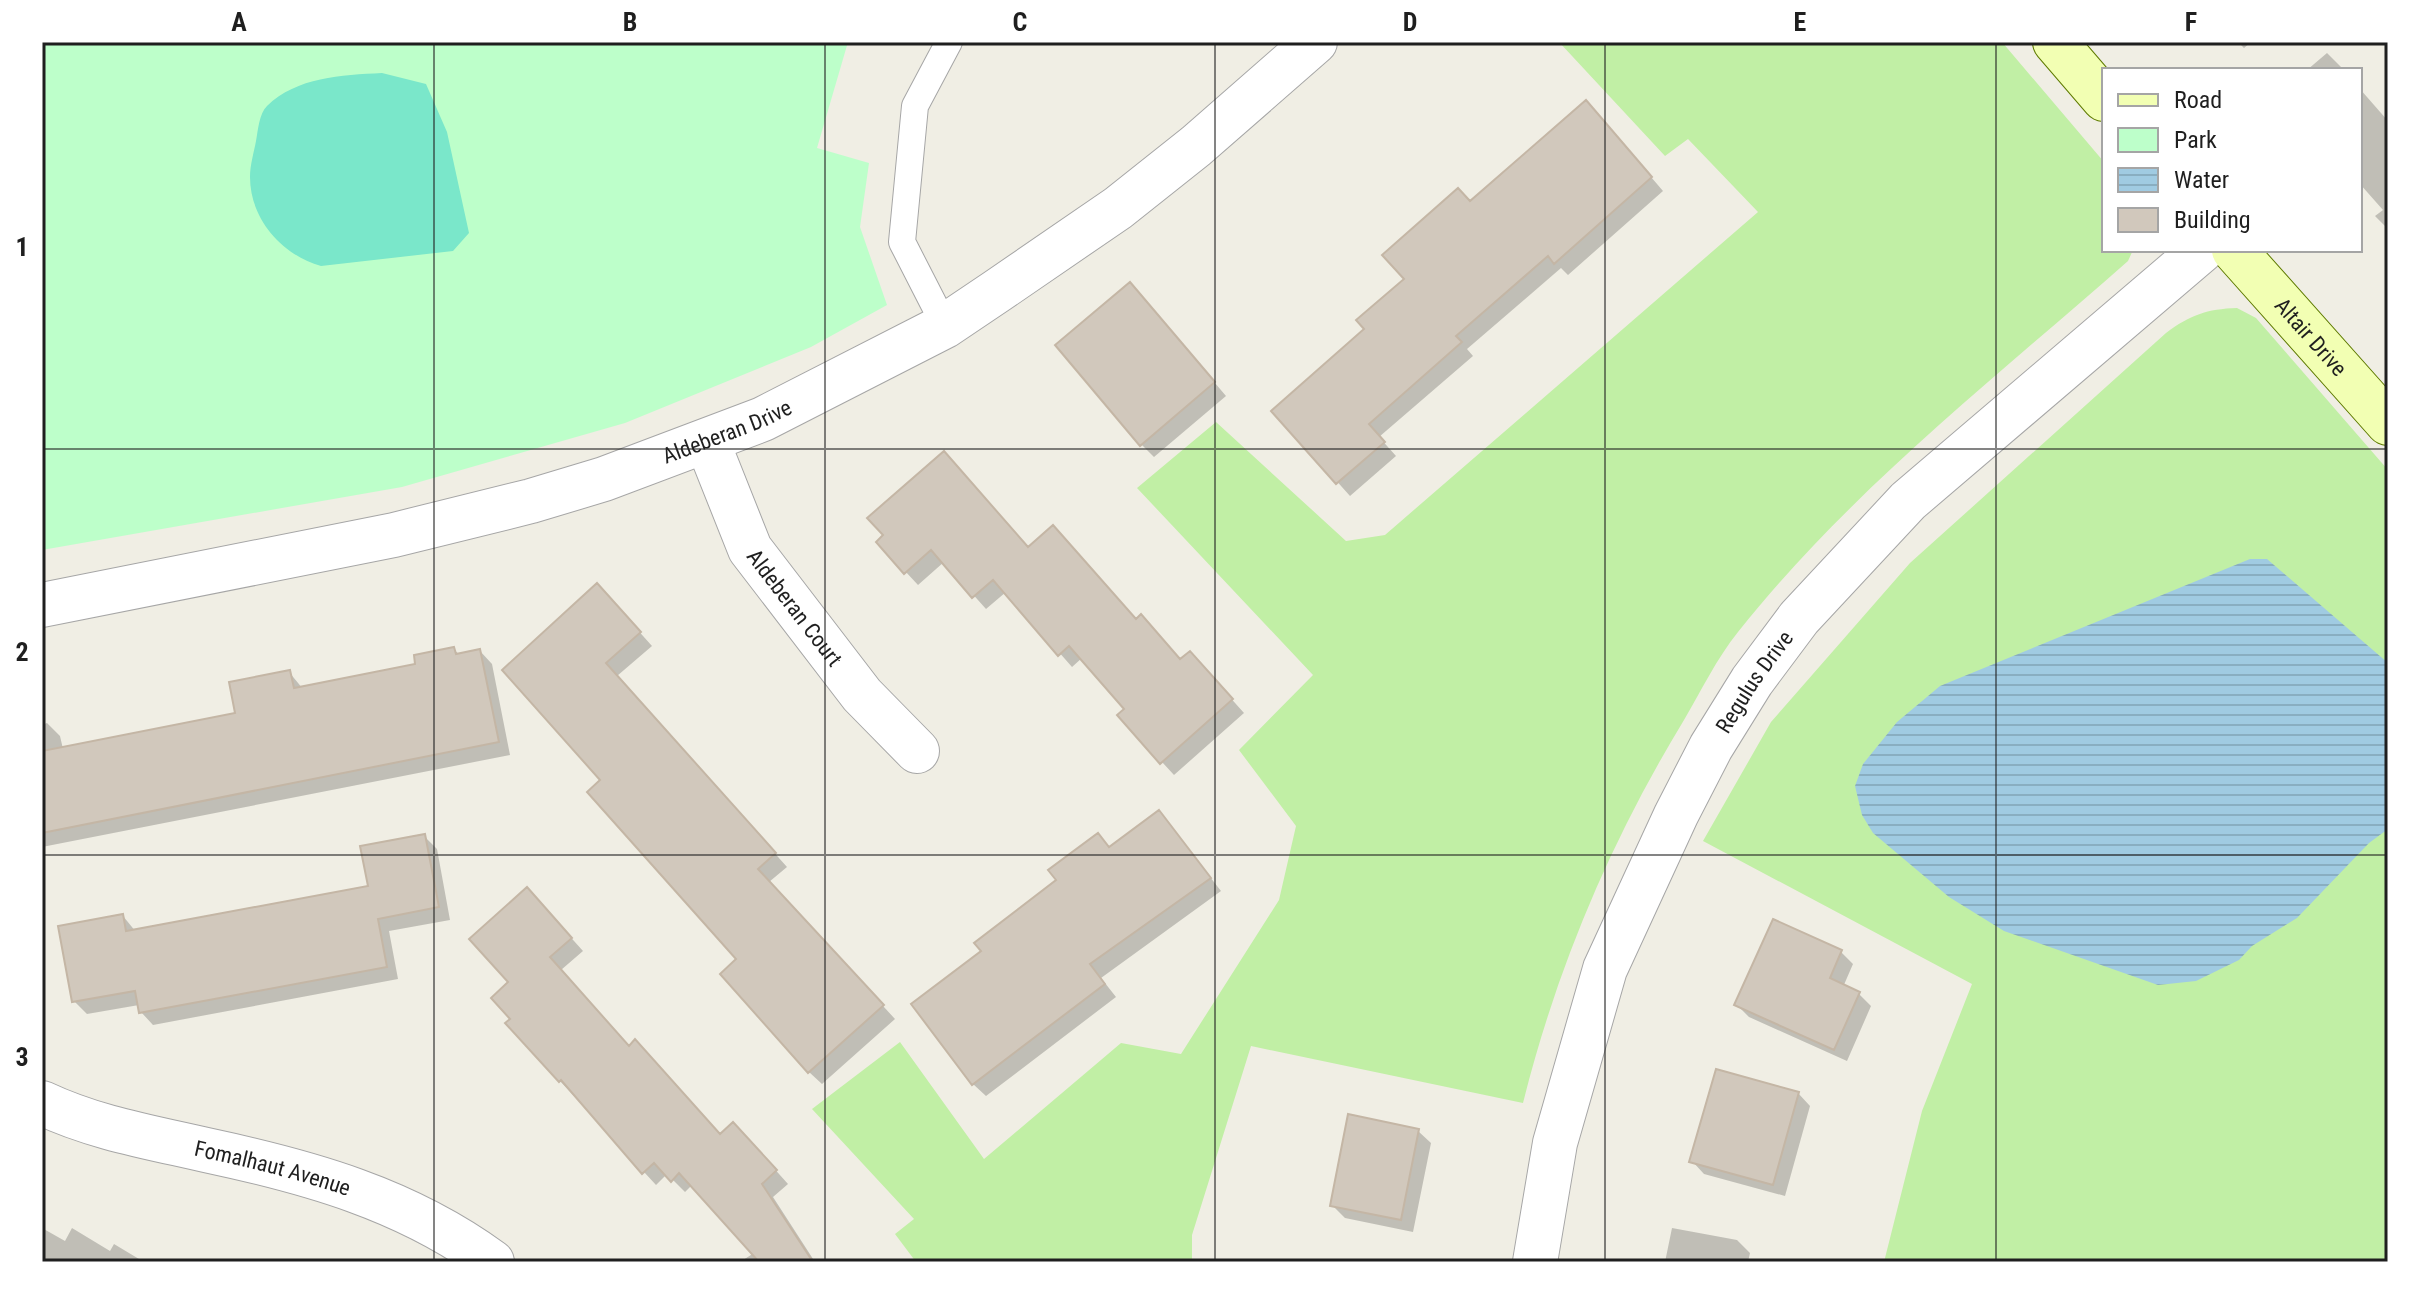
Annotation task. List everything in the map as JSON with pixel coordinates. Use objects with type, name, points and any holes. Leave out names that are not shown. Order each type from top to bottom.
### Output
[{"type":"street","name":"Aldeberan Drive","points":[[42,605],[460,519],[604,479],[707,441],[817,393],[945,326],[1118,208],[1196,146],[1315,42]]},
{"type":"street","points":[[2055,42],[2102,97]]},
{"type":"street","name":"Regulus Drive","points":[[1535,1262],[1555,1143],[1605,969],[1676,815],[1711,747],[1752,681],[1799,618],[1908,501],[2200,252]]},
{"type":"street","name":"Altair Drive","points":[[2236,252],[2388,423]]},
{"type":"street","name":"Aldeberan Court","points":[[707,441],[750,549],[862,695],[917,751]]},
{"type":"street","name":"Fomalhaut Avenue","points":[[42,1103],[110,1130],[263,1162],[355,1189],[420,1217],[492,1262]]},
{"type":"lane","points":[[945,326],[902,242],[915,106],[949,42]]},
{"type":"green space","points":[[42,42],[848,42],[817,148],[869,163],[860,227],[887,305],[811,347],[625,423],[402,487],[42,550]]},
{"type":"green space","points":[[1559,42],[2002,42],[2102,160],[2102,252],[2132,252],[2128,261],[1875,484],[1781,580],[1730,642],[1658,765],[1610,858],[1552,1003],[1523,1103],[1251,1046],[1192,1235],[1192,1262],[916,1262],[895,1234],[914,1219],[812,1109],[900,1042],[984,1159],[1121,1043],[1181,1054],[1279,900],[1296,826],[1239,750],[1313,675],[1137,488],[1216,422],[1346,541],[1385,535],[1758,212],[1688,139],[1665,156]]},
{"type":"green space","points":[[382,73],[426,84],[447,132],[469,233],[453,251],[321,266],[281,244],[262,221],[256,207],[250,172],[261,118],[264,109],[279,96],[306,83]]},
{"type":"green space","points":[[2237,308],[2256,318],[2388,470],[2388,1262],[1884,1262],[1922,1111],[1972,984],[1703,841],[1771,722],[1910,563],[2166,333],[2199,314]]},
{"type":"water","points":[[2250,559],[2267,559],[2388,663],[2388,829],[2369,843],[2297,918],[2252,946],[2239,960],[2196,981],[2158,985],[2004,931],[1949,897],[1873,833],[1862,815],[1855,786],[1863,764],[1897,722],[1940,686]]},
{"type":"building","points":[[1586,100],[1652,177],[1554,264],[1548,256],[1456,336],[1462,342],[1369,424],[1385,442],[1336,484],[1271,411],[1364,329],[1356,320],[1404,279],[1382,255],[1458,188],[1470,201]]},
{"type":"building","points":[[1130,282],[1215,382],[1140,446],[1055,345]]},
{"type":"building","points":[[944,451],[1028,547],[1053,525],[1136,619],[1141,614],[1180,659],[1190,651],[1233,699],[1160,764],[1117,715],[1124,709],[1069,646],[1058,656],[993,580],[972,598],[931,550],[904,574],[876,542],[883,535],[867,518]]},
{"type":"building","points":[[597,583],[641,632],[606,663],[776,853],[758,869],[884,1005],[808,1073],[720,974],[736,959],[587,792],[600,780],[502,670]]},
{"type":"building","points":[[454,647],[456,654],[480,649],[499,742],[42,833],[42,751],[235,713],[229,682],[290,670],[294,688],[415,664],[414,655]]},
{"type":"building","points":[[1159,810],[1211,878],[1090,964],[1105,984],[972,1085],[911,1004],[981,951],[974,943],[1056,880],[1048,870],[1098,833],[1109,847]]},
{"type":"building","points":[[425,834],[439,907],[378,919],[387,967],[139,1013],[135,991],[72,1002],[58,926],[123,914],[126,931],[368,886],[360,846]]},
{"type":"building","points":[[527,887],[572,938],[550,957],[629,1046],[635,1039],[720,1134],[733,1122],[777,1170],[762,1184],[813,1262],[759,1262],[679,1173],[671,1182],[654,1163],[642,1174],[561,1080],[559,1082],[505,1023],[510,1019],[491,998],[508,982],[469,939]]},
{"type":"building","points":[[1773,919],[1842,950],[1830,978],[1860,992],[1834,1050],[1734,1005]]},
{"type":"building","points":[[1716,1069],[1799,1092],[1773,1185],[1689,1162]]},
{"type":"building","points":[[1348,1114],[1419,1129],[1401,1220],[1330,1206]]}]
